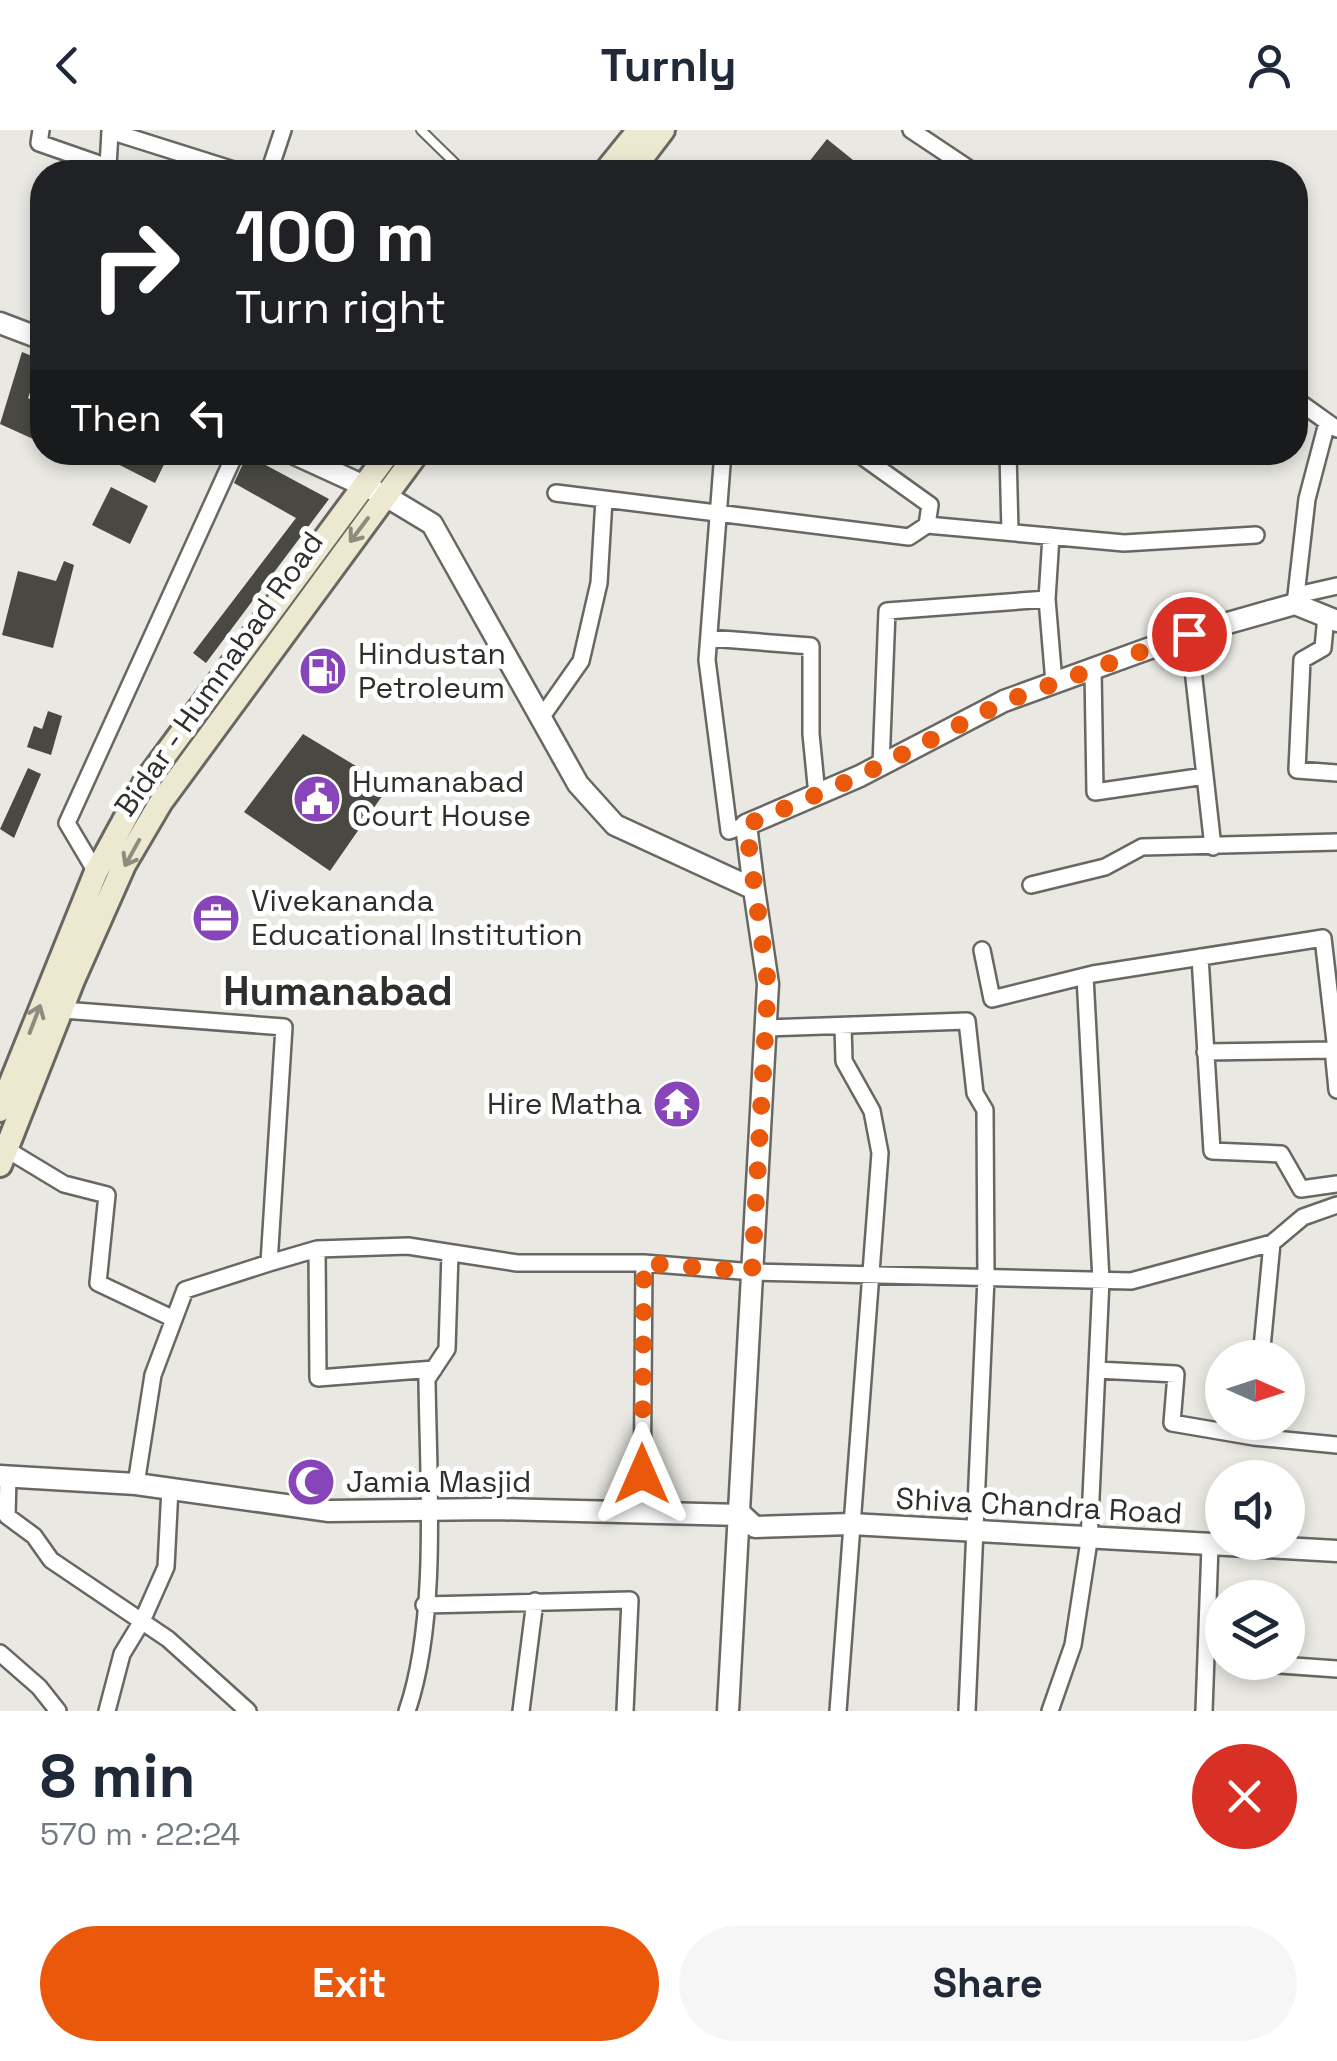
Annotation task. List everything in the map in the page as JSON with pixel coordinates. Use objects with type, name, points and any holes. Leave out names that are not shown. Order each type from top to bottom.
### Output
[{"type":"main road","points":[[619,160],[653,131]]},
{"type":"main road","points":[[638,160],[653,131]]},
{"type":"main road","name":"Bidar - Humnabad Road","points":[[3,1157],[124,865],[161,802],[374,491],[384,465]]},
{"type":"main road","name":"Bidar - Humnabad Road","points":[[0,1110],[96,872],[145,782],[374,491],[403,465]]},
{"type":"street","points":[[41,130],[39,143],[82,160]]},
{"type":"street","points":[[108,160],[110,130],[203,160]]},
{"type":"street","points":[[263,130],[282,133],[273,160]]},
{"type":"street","points":[[912,130],[956,160]]},
{"type":"street","points":[[0,324],[30,335]]},
{"type":"street","points":[[1295,604],[1306,499],[1332,426],[1308,409]]},
{"type":"street","points":[[96,872],[67,823],[230,465]]},
{"type":"street","points":[[318,465],[432,524],[578,784],[615,825],[754,889]]},
{"type":"street","points":[[722,465],[707,660],[729,831],[817,795],[1004,702],[1189,634],[1295,604],[1306,593],[1337,586]]},
{"type":"street","points":[[874,465],[930,506],[927,524]]},
{"type":"street","points":[[1008,465],[1010,532]]},
{"type":"street","points":[[556,492],[908,537],[927,524],[1124,543],[1256,536]]},
{"type":"street","points":[[540,718],[581,661],[599,583],[604,498]]},
{"type":"street","points":[[1051,536],[1047,599],[1054,683]]},
{"type":"street","points":[[880,765],[888,611],[1047,599]]},
{"type":"street","points":[[1295,604],[1331,619],[1323,648],[1302,660],[1297,770],[1337,773]]},
{"type":"street","points":[[1189,634],[1214,847]]},
{"type":"street","points":[[709,638],[811,646],[811,734],[817,795]]},
{"type":"street","points":[[1093,669],[1095,792],[1205,776]]},
{"type":"street","points":[[728,1711],[742,1514],[768,984],[746,825]]},
{"type":"street","points":[[1031,885],[1105,867],[1142,848],[1337,842]]},
{"type":"street","points":[[982,950],[992,1000],[1085,976],[1330,936],[1337,1090]]},
{"type":"street","points":[[1200,957],[1212,1151],[1281,1154],[1301,1188],[1337,1184]]},
{"type":"street","points":[[1050,1711],[1073,1645],[1089,1541],[1101,1280],[1085,976]]},
{"type":"street","points":[[63,1010],[284,1027],[269,1264]]},
{"type":"street","points":[[766,1028],[967,1021],[974,1094],[984,1110],[986,1278],[967,1711]]},
{"type":"street","points":[[838,1711],[880,1153],[872,1111],[844,1061],[843,1026]]},
{"type":"street","points":[[1206,1052],[1335,1056]]},
{"type":"street","points":[[3,1157],[64,1184],[107,1196],[98,1283],[174,1319]]},
{"type":"street","points":[[136,1484],[153,1375],[184,1290],[317,1249],[408,1246],[517,1263],[644,1263],[752,1272],[1131,1281],[1272,1244],[1302,1217],[1337,1205]]},
{"type":"street","points":[[1263,1340],[1272,1244]]},
{"type":"street","points":[[317,1249],[318,1378],[434,1369]]},
{"type":"street","points":[[407,1711],[414,1691],[424,1605],[427,1380],[448,1349],[450,1252]]},
{"type":"street","points":[[642,1512],[644,1263]]},
{"type":"street","points":[[1097,1370],[1176,1374],[1172,1423],[1205,1426]]},
{"type":"street","points":[[1305,1439],[1337,1445]]},
{"type":"street","points":[[4,1476],[7,1516],[34,1536],[51,1560],[168,1638],[248,1711]]},
{"type":"street","name":"Shiva Chandra Road","points":[[4,1476],[136,1484],[329,1512],[742,1514],[755,1527],[851,1524],[1205,1546]]},
{"type":"street","points":[[107,1711],[122,1654],[142,1622],[166,1567],[170,1488]]},
{"type":"street","name":"Shiva Chandra Road","points":[[1305,1549],[1337,1550]]},
{"type":"street","points":[[424,1605],[630,1600],[625,1711]]},
{"type":"street","points":[[521,1711],[535,1601]]},
{"type":"street","points":[[0,1654],[39,1687],[58,1711]]},
{"type":"street","points":[[1305,1666],[1337,1668]]},
{"type":"street","points":[[1204,1711],[1210,1680]]},
{"type":"lane","points":[[420,130],[451,160]]},
{"type":"building","points":[[827,139],[853,160],[810,160]]},
{"type":"building","points":[[22,352],[30,355],[30,438],[0,424]]},
{"type":"building","points":[[120,465],[164,465],[155,483]]},
{"type":"building","points":[[242,465],[266,465],[329,499],[206,663],[193,653],[296,518],[234,483]]},
{"type":"building","points":[[111,487],[148,506],[130,544],[92,525]]},
{"type":"building","points":[[64,561],[74,565],[53,648],[2,635],[18,571],[56,581]]},
{"type":"building","points":[[48,711],[62,716],[51,755],[27,747],[34,726],[42,729]]},
{"type":"building","name":"Humanabad Court House","points":[[303,734],[389,786],[330,871],[244,812]]},
{"type":"building","points":[[28,768],[41,774],[14,838],[0,829]]},
{"type":"place","name":"Hindustan Petroleum","points":[[323,671]]},
{"type":"place","name":"Humanabad Court House","points":[[317,799]]},
{"type":"place","name":"Vivekananda Educational Institution","points":[[216,918]]},
{"type":"place","name":"Hire Matha","points":[[677,1104]]},
{"type":"place","name":"Jamia Masjid","points":[[311,1482]]},
{"type":"district","name":"Humanabad","points":[[338,991]]},
{"type":"route","points":[[642,1474],[644,1263],[752,1272],[768,984],[746,825],[860,776],[1004,702],[1189,634]]}]
